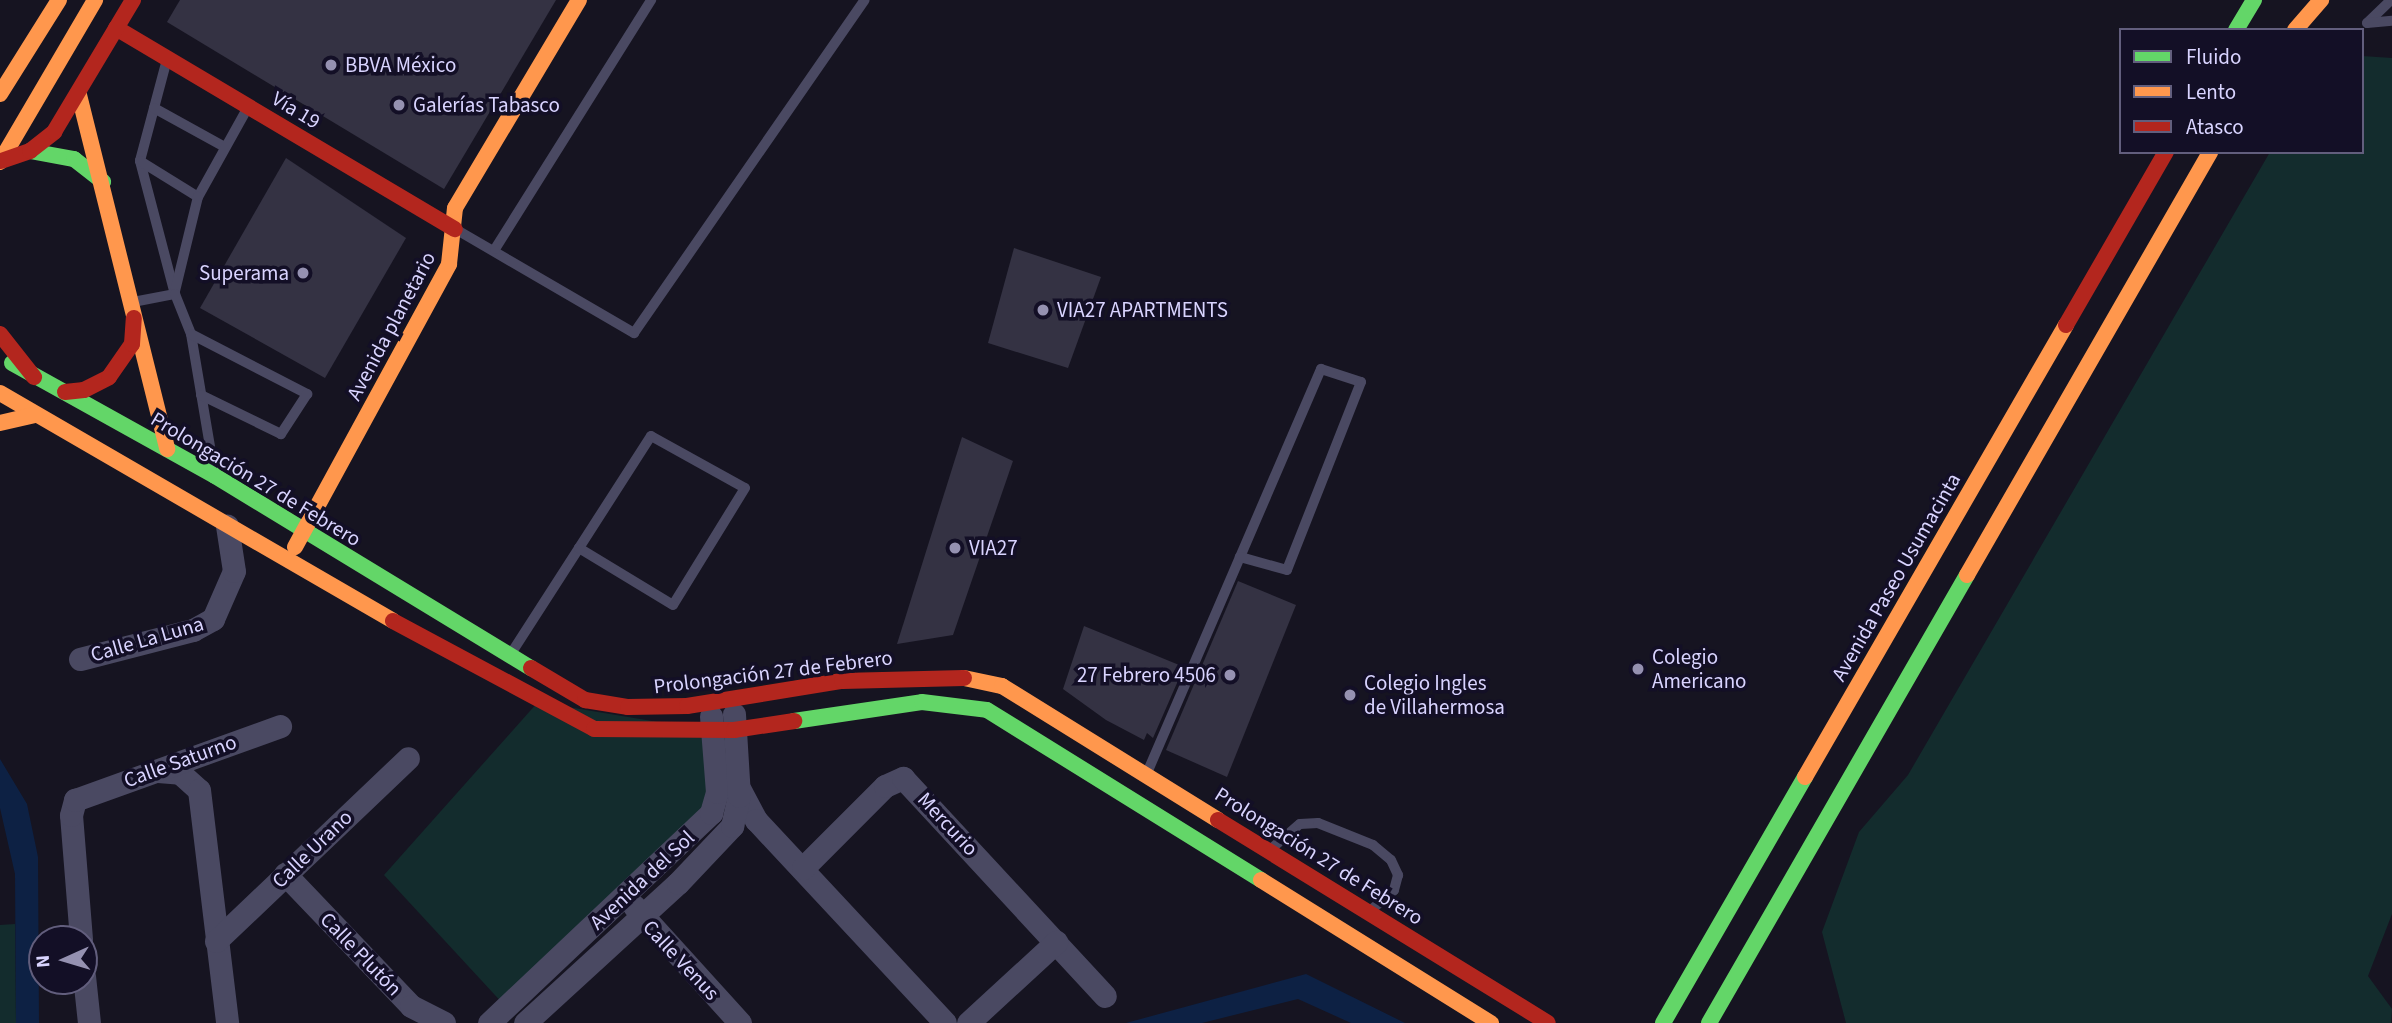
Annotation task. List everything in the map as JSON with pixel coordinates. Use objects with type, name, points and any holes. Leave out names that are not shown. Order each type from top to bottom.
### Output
[{"type":"main road","points":[[0,94],[59,0]]},
{"type":"main road","points":[[0,161],[95,0]]},
{"type":"main road","name":"Avenida planetario","points":[[287,561],[449,264],[455,221],[579,0]]},
{"type":"main road","points":[[2237,28],[2254,0]]},
{"type":"main road","points":[[2297,28],[2321,0]]},
{"type":"main road","points":[[0,161],[30,151],[54,132],[79,95],[129,6]]},
{"type":"main road","name":"Vía 19","points":[[129,6],[455,221]]},
{"type":"main road","name":"Vía 19","points":[[116,28],[248,106],[455,221]]},
{"type":"main road","points":[[79,95],[134,302],[167,449]]},
{"type":"main road","points":[[30,151],[74,159],[103,183]]},
{"type":"main road","name":"Avenida Paseo Usumacinta","points":[[1662,1023],[2165,154]]},
{"type":"main road","points":[[1709,1023],[2209,154]]},
{"type":"main road","points":[[65,391],[98,384],[118,367],[132,344],[134,302]]},
{"type":"main road","points":[[0,334],[34,377]]},
{"type":"main road","name":"Prolongación 27 de Febrero","points":[[0,356],[215,476],[585,700],[651,708],[876,678],[979,681],[1029,699],[1548,1023]]},
{"type":"main road","points":[[0,393],[287,561],[577,723],[622,733],[723,730],[922,702],[987,710],[1491,1023]]},
{"type":"main road","points":[[0,423],[35,415]]},
{"type":"street","points":[[227,526],[235,562],[232,580]]},
{"type":"street","points":[[232,580],[250,565],[287,561]]},
{"type":"street","name":"Calle La Luna","points":[[80,659],[205,625],[232,580]]},
{"type":"street","points":[[722,700],[723,730],[716,798],[747,817],[803,868],[945,1023]]},
{"type":"street","name":"Calle Saturno","points":[[80,925],[71,808],[80,797],[280,726]]},
{"type":"street","points":[[723,730],[747,817]]},
{"type":"street","name":"Calle Urano","points":[[216,941],[408,758]]},
{"type":"street","points":[[154,771],[180,772],[199,790],[227,1023]]},
{"type":"street","name":"Mercurio","points":[[803,868],[885,786],[903,778],[1105,996]]},
{"type":"street","name":"Avenida del Sol","points":[[489,1023],[707,818],[716,798]]},
{"type":"street","name":"Avenida del Sol","points":[[530,1021],[747,817]]},
{"type":"street","name":"Calle Plutón","points":[[285,874],[411,1006],[444,1023]]},
{"type":"street","name":"Calle Venus","points":[[627,894],[640,918],[740,1023]]},
{"type":"street","points":[[968,1023],[1056,942]]},
{"type":"street","points":[[86,995],[89,1023]]},
{"type":"street","points":[[516,999],[530,1021]]},
{"type":"lane","points":[[495,249],[652,0]]},
{"type":"lane","points":[[455,221],[495,249],[634,332],[865,0]]},
{"type":"lane","points":[[2391,0],[2367,23],[2392,21]]},
{"type":"lane","points":[[167,58],[141,161],[175,293],[191,334],[215,476]]},
{"type":"lane","points":[[175,293],[198,197],[248,106]]},
{"type":"lane","points":[[154,108],[225,147]]},
{"type":"lane","points":[[141,161],[198,197]]},
{"type":"lane","points":[[134,302],[175,293]]},
{"type":"lane","points":[[191,334],[307,394],[281,434],[201,395]]},
{"type":"lane","points":[[1147,774],[1240,557],[1321,369],[1361,382],[1287,570],[1240,557]]},
{"type":"lane","points":[[509,656],[651,436],[745,488],[673,606],[579,548]]},
{"type":"lane","points":[[1269,850],[1300,824],[1318,822],[1373,845],[1391,860],[1398,875],[1394,890],[1369,912]]},
{"type":"green space","points":[[2364,56],[2392,58],[2392,914],[2368,976],[2392,1009],[2391,1023],[1846,1023],[1822,932],[1859,832],[1908,775],[2269,154],[2364,154]]},
{"type":"green space","points":[[538,702],[712,731],[716,803],[506,1007],[384,875]]},
{"type":"green space","points":[[15,924],[16,1023],[0,1023],[0,925]]},
{"type":"water","points":[[0,759],[27,804],[38,857],[38,925],[28,925],[28,995],[39,995],[39,1023],[16,1023],[15,874],[0,808]]},
{"type":"water","points":[[1306,974],[1405,1023],[1351,1023],[1298,999],[1202,1023],[1126,1023]]},
{"type":"building","name":"Galerías Tabasco","points":[[180,0],[556,0],[444,189],[167,22]]},
{"type":"building","name":"Superama","points":[[286,158],[406,238],[325,378],[200,308]]},
{"type":"building","name":"VIA27 APARTMENTS","points":[[1014,248],[1101,277],[1068,368],[988,343]]},
{"type":"building","name":"VIA27","points":[[962,437],[1013,461],[953,635],[897,644]]},
{"type":"building","name":"27 Febrero 4506","points":[[1238,581],[1296,605],[1227,777],[1166,750]]},
{"type":"building","points":[[1084,626],[1184,667],[1153,738],[1147,733],[1144,740],[1106,720],[1063,689]]},
{"type":"traffic: fast","points":[[2237,28],[2254,0]]},
{"type":"traffic: fast","points":[[30,151],[74,159],[103,182]]},
{"type":"traffic: fast","points":[[12,363],[215,476],[531,668]]},
{"type":"traffic: fast","points":[[1709,1023],[1967,575]]},
{"type":"traffic: fast","points":[[794,721],[922,702],[987,710],[1261,880]]},
{"type":"traffic: fast","points":[[1663,1023],[1805,777]]},
{"type":"traffic: slow","points":[[0,94],[59,0]]},
{"type":"traffic: slow","points":[[0,162],[95,0]]},
{"type":"traffic: slow","points":[[295,547],[449,264],[455,208],[579,0]]},
{"type":"traffic: slow","points":[[2297,28],[2321,0]]},
{"type":"traffic: slow","points":[[79,95],[167,449]]},
{"type":"traffic: slow","points":[[1967,575],[2209,154]]},
{"type":"traffic: slow","points":[[1805,777],[2066,325]]},
{"type":"traffic: slow","points":[[0,393],[393,621]]},
{"type":"traffic: slow","points":[[0,423],[35,415]]},
{"type":"traffic: slow","points":[[964,678],[1002,686],[1218,820]]},
{"type":"traffic: slow","points":[[1261,880],[1491,1023]]},
{"type":"traffic: jam","points":[[1,161],[30,151],[54,132],[133,0]]},
{"type":"traffic: jam","points":[[116,28],[455,229]]},
{"type":"traffic: jam","points":[[2066,325],[2165,154]]},
{"type":"traffic: jam","points":[[65,392],[84,390],[109,377],[132,344],[134,318]]},
{"type":"traffic: jam","points":[[0,334],[34,377]]},
{"type":"traffic: jam","points":[[393,621],[594,729],[734,730],[794,721]]},
{"type":"traffic: jam","points":[[531,668],[585,700],[628,707],[687,706],[842,681],[964,678]]},
{"type":"traffic: jam","points":[[1218,820],[1548,1023]]},
{"type":"place","name":"BBVA México","points":[[331,65]]},
{"type":"place","name":"Galerías Tabasco","points":[[399,105]]},
{"type":"place","name":"Superama","points":[[303,273]]},
{"type":"place","name":"VIA27 APARTMENTS","points":[[1043,310]]},
{"type":"place","name":"VIA27","points":[[955,548]]},
{"type":"place","name":"Colegio Americano","points":[[1638,669]]},
{"type":"place","name":"27 Febrero 4506","points":[[1230,675]]},
{"type":"place","name":"Colegio Ingles de Villahermosa","points":[[1350,695]]}]
